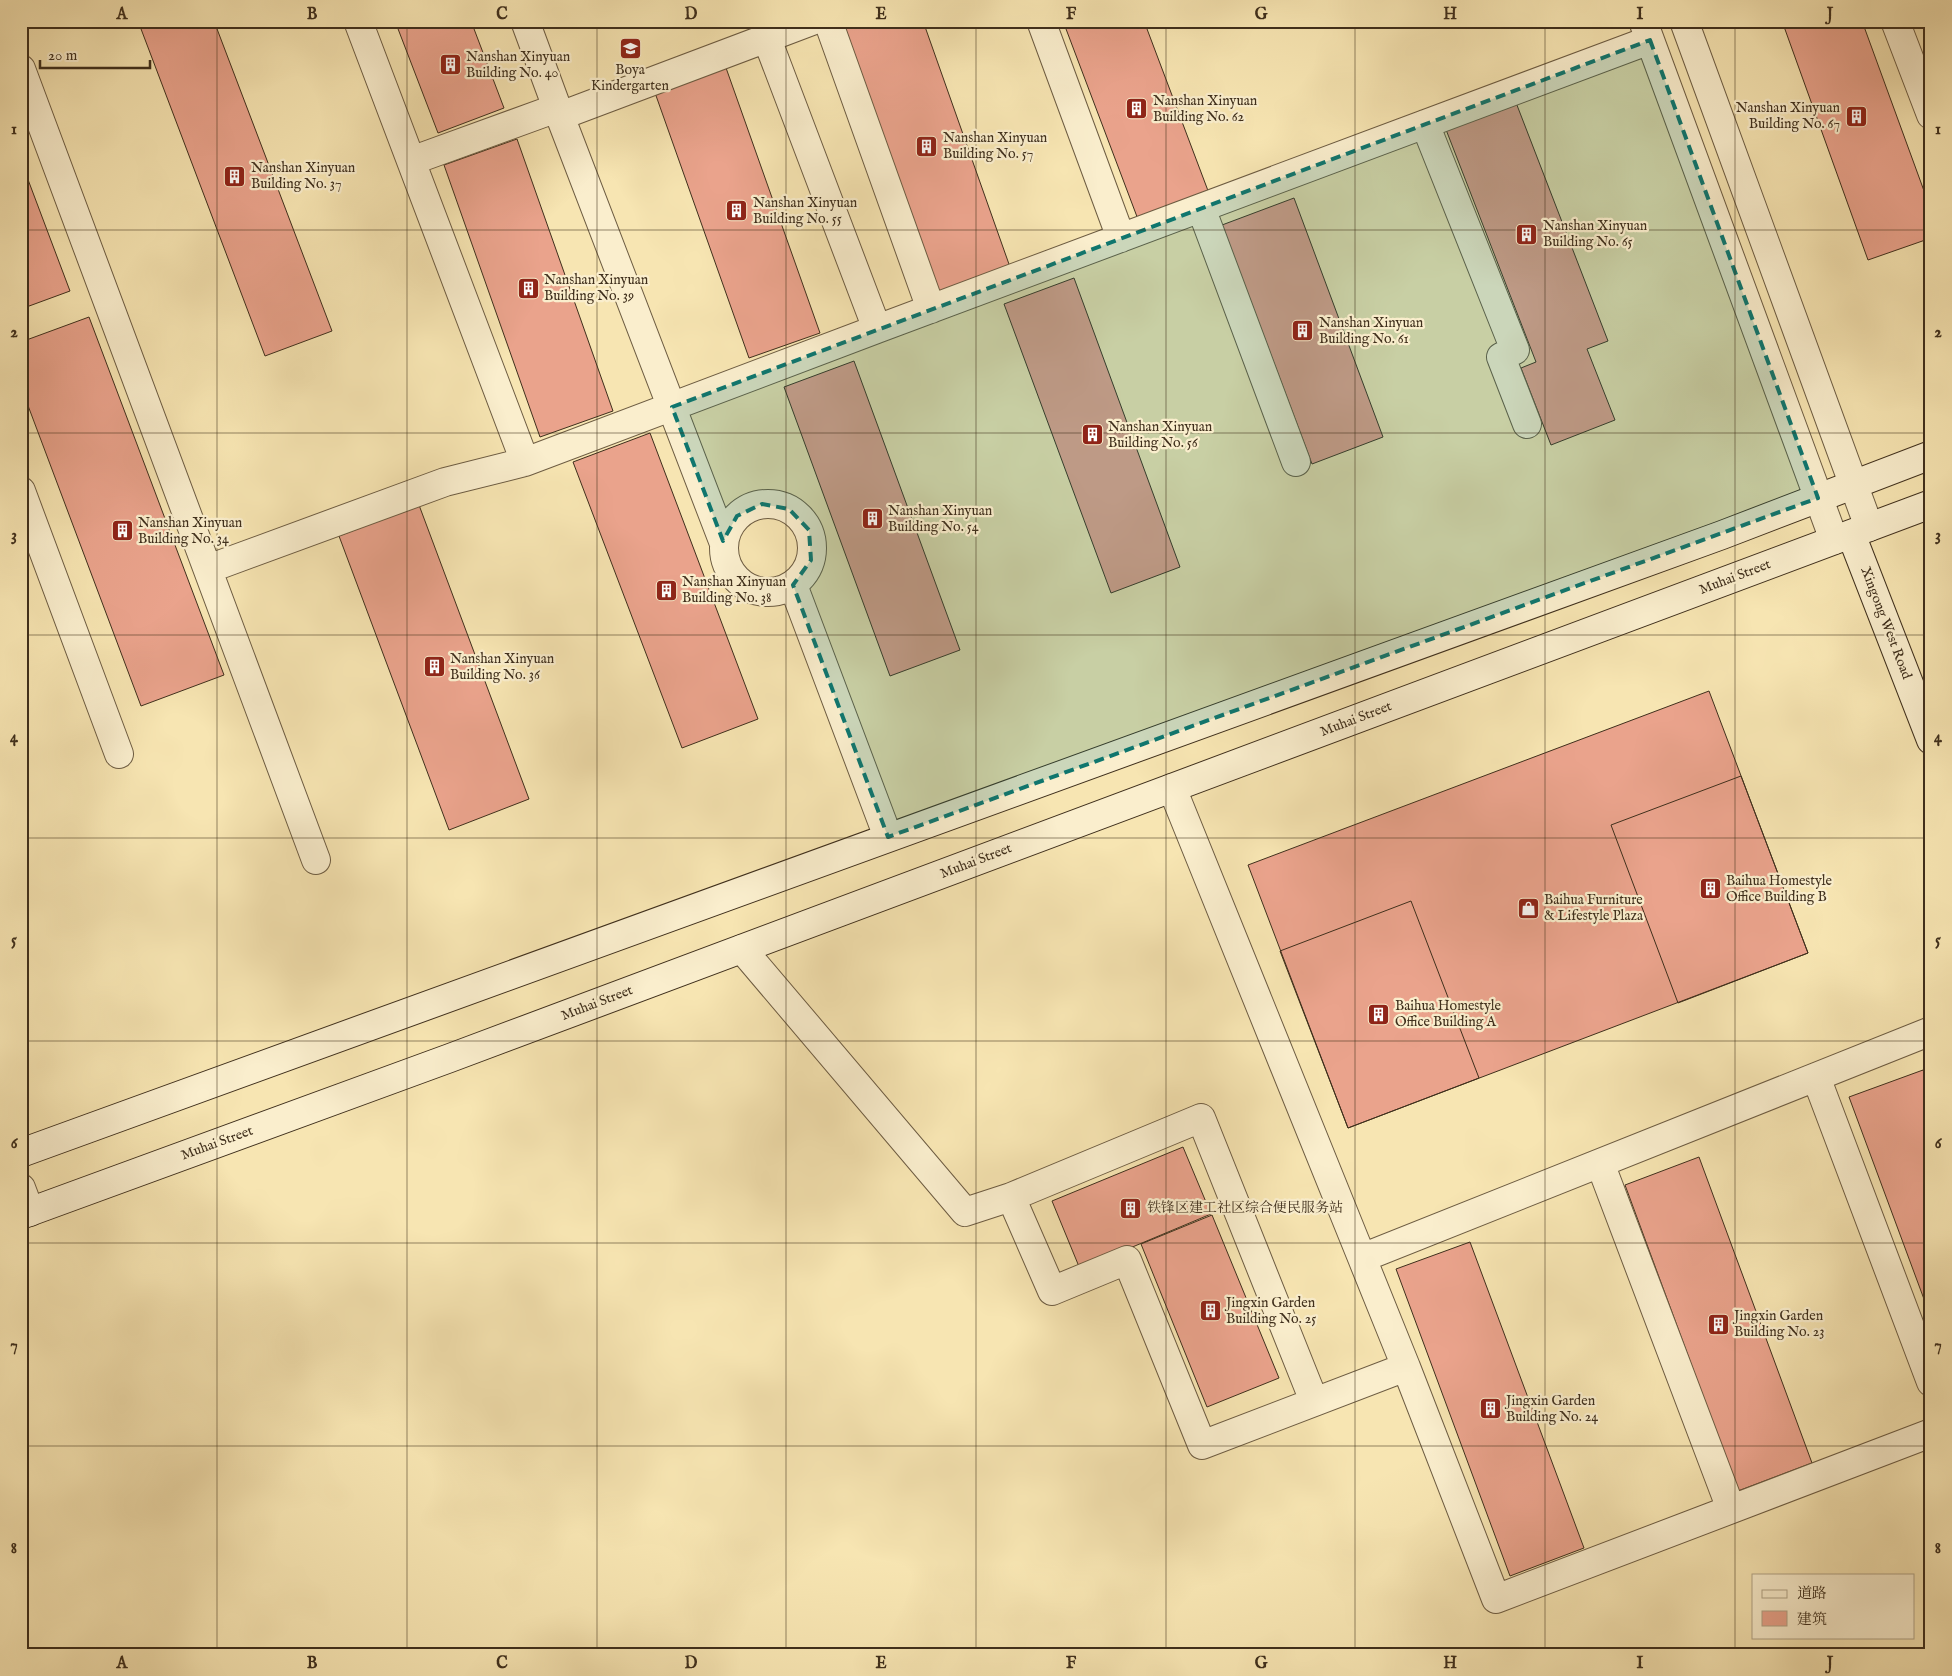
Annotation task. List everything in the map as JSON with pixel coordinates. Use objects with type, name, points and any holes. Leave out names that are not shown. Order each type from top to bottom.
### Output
[{"type":"street","points":[[358,21],[525,462]]},
{"type":"street","points":[[525,21],[558,112],[724,541]]},
{"type":"street","points":[[411,161],[558,112],[767,39],[812,21]]},
{"type":"street","points":[[828,21],[931,309]]},
{"type":"street","points":[[1041,21],[1121,238]]},
{"type":"street","points":[[1684,21],[1853,484],[1851,534]]},
{"type":"street","points":[[1895,21],[1931,115]]},
{"type":"street","points":[[208,569],[446,482],[525,462],[672,407],[1425,124],[1647,30],[1818,498],[1851,534]]},
{"type":"street","points":[[767,39],[876,329]]},
{"type":"street","points":[[21,69],[316,860]]},
{"type":"street","points":[[1425,124],[1515,350],[1501,357],[1527,424]]},
{"type":"street","points":[[1201,208],[1296,462]]},
{"type":"street","points":[[21,1153],[1712,538],[1931,455]]},
{"type":"street","points":[[21,491],[119,754]]},
{"type":"street","points":[[762,504],[776,504],[789,509],[801,518],[809,530],[812,545],[811,560],[804,574],[793,585],[780,591],[765,593],[750,589],[737,581],[728,569],[723,556],[724,541],[728,527],[736,516],[748,508],[762,504]]},
{"type":"street","name":"Muhai Street","points":[[24,1205],[742,949],[1931,504]]},
{"type":"street","name":"Xingong West Road","points":[[1851,534],[1931,740]]},
{"type":"street","points":[[793,585],[888,837]]},
{"type":"street","points":[[1172,788],[1406,1367],[1496,1599],[1931,1433]]},
{"type":"street","points":[[742,949],[964,1212],[1011,1197],[1201,1118],[1314,1401]]},
{"type":"street","points":[[1362,1258],[1931,1031]]},
{"type":"street","points":[[1816,1077],[1931,1382]]},
{"type":"street","points":[[1600,1163],[1731,1509]]},
{"type":"street","points":[[1011,1197],[1052,1291],[1127,1260],[1202,1445],[1406,1367]]},
{"type":"highlighted area","points":[[1650,40],[1818,498],[888,837],[793,585],[811,560],[809,530],[789,509],[762,504],[737,516],[723,541],[672,407]]},
{"type":"building","name":"Nanshan Xinyuan Building No. 37","points":[[138,21],[214,21],[332,331],[265,356]]},
{"type":"building","name":"Nanshan Xinyuan Building No. 40","points":[[395,21],[471,21],[504,108],[438,133]]},
{"type":"building","name":"Nanshan Xinyuan Building No. 57","points":[[854,21],[923,21],[1010,267],[939,292],[844,25]]},
{"type":"building","name":"Nanshan Xinyuan Building No. 62","points":[[1063,21],[1144,21],[1210,196],[1139,222]]},
{"type":"building","name":"Nanshan Xinyuan Building No. 67","points":[[1782,21],[1862,21],[1931,210],[1931,238],[1868,260]]},
{"type":"building","name":"Nanshan Xinyuan Building No. 55","points":[[725,65],[820,333],[749,358],[654,90]]},
{"type":"building","name":"Nanshan Xinyuan Building No. 65","points":[[1515,100],[1608,341],[1587,349],[1615,420],[1551,445],[1521,368],[1536,362],[1445,127]]},
{"type":"building","name":"Nanshan Xinyuan Building No. 39","points":[[517,139],[613,411],[540,437],[444,165]]},
{"type":"building","points":[[21,161],[70,291],[21,309]]},
{"type":"building","name":"Nanshan Xinyuan Building No. 61","points":[[1294,198],[1383,437],[1312,464],[1222,225]]},
{"type":"building","name":"Nanshan Xinyuan Building No. 56","points":[[1074,278],[1180,567],[1111,593],[1004,304]]},
{"type":"building","name":"Nanshan Xinyuan Building No. 34","points":[[89,317],[224,675],[141,706],[21,387],[21,342]]},
{"type":"building","name":"Nanshan Xinyuan Building No. 54","points":[[854,361],[960,650],[890,676],[784,387]]},
{"type":"building","name":"Nanshan Xinyuan Building No. 38","points":[[650,433],[758,719],[682,748],[573,462]]},
{"type":"building","name":"Nanshan Xinyuan Building No. 36","points":[[419,505],[529,799],[449,830],[339,536]]},
{"type":"building","name":"Baihua Furniture & Lifestyle Plaza","points":[[1709,691],[1808,953],[1348,1128],[1248,865]]},
{"type":"building","name":"Baihua Homestyle Office Building B","points":[[1741,776],[1808,953],[1678,1003],[1611,825]]},
{"type":"building","name":"Baihua Homestyle Office Building A","points":[[1411,901],[1479,1078],[1348,1128],[1280,951]]},
{"type":"building","points":[[1923,1070],[1931,1092],[1931,1318],[1849,1097]]},
{"type":"building","name":"铁锋区建工社区综合便民服务站","points":[[1183,1147],[1211,1214],[1080,1269],[1052,1201]]},
{"type":"building","name":"Jingxin Garden Building No. 23","points":[[1699,1157],[1812,1463],[1738,1491],[1625,1185]]},
{"type":"building","name":"Jingxin Garden Building No. 25","points":[[1212,1215],[1279,1378],[1207,1407],[1141,1244]]},
{"type":"building","name":"Jingxin Garden Building No. 24","points":[[1470,1242],[1584,1548],[1510,1576],[1396,1269]]},
{"type":"place","name":"Boya Kindergarten","points":[[630,48]]},
{"type":"place","name":"Nanshan Xinyuan Building No. 40","points":[[450,65]]},
{"type":"place","name":"Nanshan Xinyuan Building No. 62","points":[[1137,109]]},
{"type":"place","name":"Nanshan Xinyuan Building No. 67","points":[[1856,116]]},
{"type":"place","name":"Nanshan Xinyuan Building No. 57","points":[[927,146]]},
{"type":"place","name":"Nanshan Xinyuan Building No. 37","points":[[235,176]]},
{"type":"place","name":"Nanshan Xinyuan Building No. 55","points":[[737,211]]},
{"type":"place","name":"Nanshan Xinyuan Building No. 65","points":[[1527,234]]},
{"type":"place","name":"Nanshan Xinyuan Building No. 39","points":[[528,288]]},
{"type":"place","name":"Nanshan Xinyuan Building No. 61","points":[[1303,331]]},
{"type":"place","name":"Nanshan Xinyuan Building No. 56","points":[[1092,435]]},
{"type":"place","name":"Nanshan Xinyuan Building No. 54","points":[[872,519]]},
{"type":"place","name":"Nanshan Xinyuan Building No. 34","points":[[122,531]]},
{"type":"place","name":"Nanshan Xinyuan Building No. 38","points":[[666,590]]},
{"type":"place","name":"Nanshan Xinyuan Building No. 36","points":[[434,667]]},
{"type":"place","name":"Baihua Homestyle Office Building B","points":[[1710,889]]},
{"type":"place","name":"Baihua Furniture & Lifestyle Plaza","points":[[1528,908]]},
{"type":"place","name":"Baihua Homestyle Office Building A","points":[[1379,1014]]},
{"type":"place","name":"铁锋区建工社区综合便民服务站","points":[[1131,1208]]},
{"type":"place","name":"Jingxin Garden Building No. 25","points":[[1210,1311]]},
{"type":"place","name":"Jingxin Garden Building No. 23","points":[[1718,1324]]},
{"type":"place","name":"Jingxin Garden Building No. 24","points":[[1490,1409]]}]
